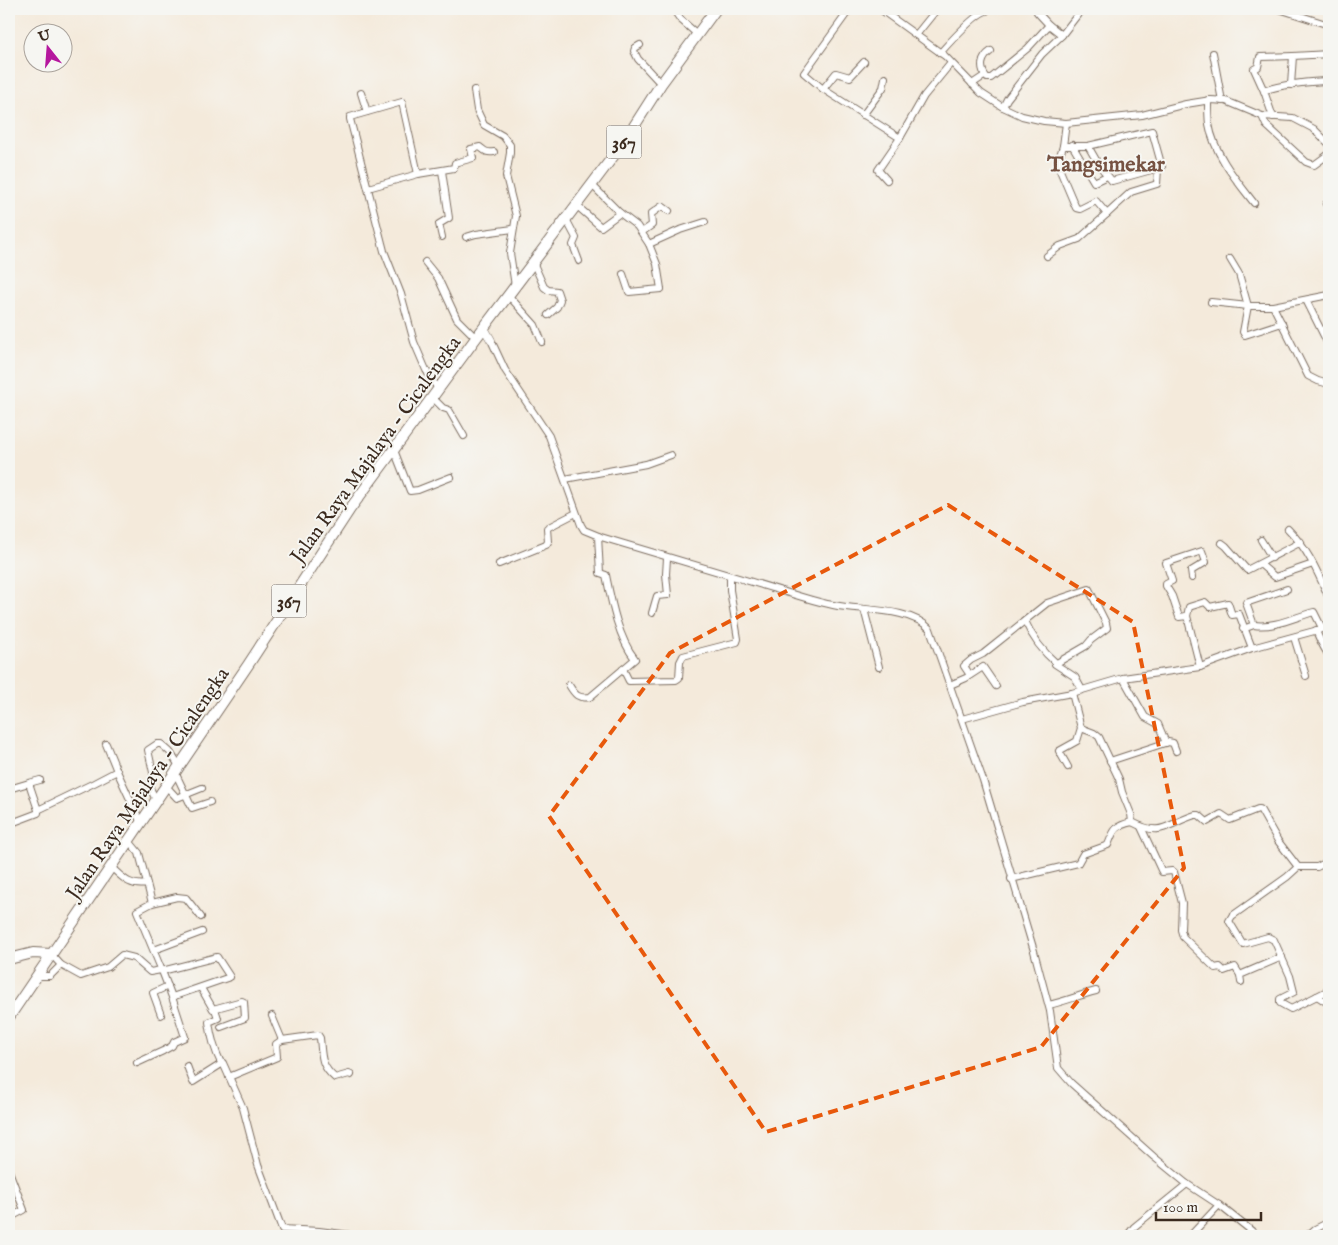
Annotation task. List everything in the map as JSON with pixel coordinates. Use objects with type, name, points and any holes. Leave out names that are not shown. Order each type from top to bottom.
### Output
[{"type":"main road","name":"Jalan Raya Majalaya - Cicalengka","points":[[9,1017],[244,671],[350,509],[624,142],[661,84],[716,9]]},
{"type":"main road","points":[[9,959],[32,953],[51,954]]},
{"type":"street","points":[[673,9],[680,19],[697,34]]},
{"type":"street","points":[[850,9],[804,72],[805,75],[823,89],[900,138]]},
{"type":"street","points":[[880,9],[890,12],[916,35],[940,52],[981,93],[1003,108],[1033,118],[1066,122],[1142,114],[1208,100],[1222,101],[1262,116],[1295,119],[1314,129],[1328,140]]},
{"type":"street","points":[[916,35],[937,9]]},
{"type":"street","points":[[1037,9],[1037,12],[1049,26],[1062,35]]},
{"type":"street","points":[[1003,108],[1007,99],[1042,54],[1062,35],[1082,9]]},
{"type":"street","points":[[1281,9],[1329,25]]},
{"type":"street","points":[[940,52],[986,11]]},
{"type":"street","points":[[984,76],[990,78],[1006,66],[1028,48],[1049,26]]},
{"type":"street","points":[[640,45],[634,51],[638,59],[661,84]]},
{"type":"street","points":[[984,76],[982,61],[991,51]]},
{"type":"street","points":[[1213,53],[1222,101]]},
{"type":"street","points":[[1273,117],[1254,69],[1258,66],[1260,57],[1329,54]]},
{"type":"street","points":[[1291,85],[1293,56]]},
{"type":"street","points":[[823,89],[836,72],[850,77],[864,62]]},
{"type":"street","points":[[887,180],[878,170],[900,138],[924,96],[951,63]]},
{"type":"street","points":[[972,84],[984,76]]},
{"type":"street","points":[[863,115],[883,88],[885,78]]},
{"type":"street","points":[[1264,92],[1291,85],[1329,81]]},
{"type":"street","points":[[474,90],[477,110],[484,126],[503,136],[510,144],[506,176],[516,216],[510,253],[521,279]]},
{"type":"street","points":[[361,93],[367,112]]},
{"type":"street","points":[[1208,100],[1209,124],[1214,142],[1225,164],[1254,203]]},
{"type":"street","points":[[418,174],[402,102],[352,116],[350,119],[384,251],[400,294],[414,342],[435,393],[443,408],[449,410],[464,436]]},
{"type":"street","points":[[1262,116],[1266,126],[1306,162],[1314,165],[1329,154]]},
{"type":"street","points":[[1066,122],[1063,146],[1059,158],[1059,168],[1076,208],[1080,209],[1096,201],[1107,214]]},
{"type":"street","points":[[1063,146],[1088,146],[1152,131],[1162,167],[1112,181],[1088,146]]},
{"type":"street","points":[[1072,145],[1094,182],[1107,176]]},
{"type":"street","points":[[368,188],[418,174],[454,168],[455,163],[472,158],[471,149],[480,147],[488,153],[494,152]]},
{"type":"street","points":[[1047,256],[1058,247],[1079,239],[1132,192],[1157,184],[1158,168]]},
{"type":"street","points":[[442,171],[449,219],[440,223],[442,237]]},
{"type":"street","points":[[591,184],[642,232],[657,264],[661,289],[629,292],[623,274]]},
{"type":"street","points":[[576,205],[602,228],[620,213]]},
{"type":"street","points":[[642,232],[652,225],[651,214],[662,206],[669,211]]},
{"type":"street","points":[[566,219],[576,238],[573,244],[579,261]]},
{"type":"street","points":[[649,244],[680,230],[705,222]]},
{"type":"street","points":[[466,237],[513,229]]},
{"type":"street","points":[[1230,259],[1239,274],[1248,306],[1245,335],[1282,323]]},
{"type":"street","points":[[425,262],[438,278],[457,320],[476,338]]},
{"type":"street","points":[[533,262],[544,286],[548,290],[556,291],[559,298],[560,302],[558,305],[548,314]]},
{"type":"street","points":[[508,295],[534,325],[542,342]]},
{"type":"street","points":[[1211,302],[1248,306],[1274,306],[1329,295]]},
{"type":"street","points":[[1306,300],[1329,346]]},
{"type":"street","points":[[1274,306],[1308,376],[1318,382],[1329,384]]},
{"type":"street","points":[[484,328],[505,370],[549,436],[566,479],[576,513],[584,530],[730,577],[833,605],[908,616],[926,625],[934,636],[983,780],[1049,1005],[1056,1060],[1061,1074],[1187,1184],[1220,1206],[1258,1236]]},
{"type":"street","points":[[394,450],[410,491],[418,490],[450,477]]},
{"type":"street","points":[[566,479],[646,464],[671,455]]},
{"type":"street","points":[[499,564],[546,545],[548,542],[547,528],[576,513]]},
{"type":"street","points":[[1288,529],[1301,542],[1329,598]]},
{"type":"street","points":[[569,686],[575,696],[581,698],[590,697],[635,659],[629,652],[612,603],[606,575],[600,573],[598,536]]},
{"type":"street","points":[[1261,540],[1272,558]]},
{"type":"street","points":[[1222,543],[1246,570],[1301,542]]},
{"type":"street","points":[[1186,616],[1180,617],[1166,586],[1172,580],[1166,563],[1202,551],[1206,562],[1191,570],[1192,578]]},
{"type":"street","points":[[652,613],[657,596],[668,595],[667,558]]},
{"type":"street","points":[[1260,564],[1275,577],[1313,564]]},
{"type":"street","points":[[624,669],[629,681],[676,680],[683,656],[737,642],[730,577]]},
{"type":"street","points":[[970,675],[964,666],[983,654],[1047,603],[1090,589],[1107,628],[1090,640],[1086,646],[1056,664]]},
{"type":"street","points":[[1254,624],[1246,603],[1288,589]]},
{"type":"street","points":[[1200,667],[1186,616],[1189,607],[1205,602],[1210,607],[1228,603],[1232,615],[1239,614],[1243,629],[1252,648]]},
{"type":"street","points":[[864,609],[879,667]]},
{"type":"street","points":[[1243,629],[1254,624],[1261,626],[1272,624],[1314,612],[1321,644],[1326,648],[1329,656]]},
{"type":"street","points":[[1025,621],[1044,652],[1056,666],[1075,677],[1082,690]]},
{"type":"street","points":[[962,719],[1023,702],[1072,693],[1123,678],[1200,667],[1252,648],[1329,627]]},
{"type":"street","points":[[1294,636],[1306,676]]},
{"type":"street","points":[[950,685],[983,667],[996,686]]},
{"type":"street","points":[[1123,678],[1145,717],[1157,723],[1166,743]]},
{"type":"street","points":[[1068,767],[1058,752],[1077,741],[1081,728],[1072,693]]},
{"type":"street","points":[[1081,728],[1096,735],[1121,785],[1132,822]]},
{"type":"street","points":[[1110,761],[1172,742],[1176,751]]},
{"type":"street","points":[[106,744],[141,823]]},
{"type":"street","points":[[156,800],[149,786],[154,777],[148,750],[157,744],[161,744],[170,752],[192,808],[210,802]]},
{"type":"street","points":[[9,824],[38,813],[38,810],[117,771]]},
{"type":"street","points":[[9,789],[40,780]]},
{"type":"street","points":[[29,783],[38,810]]},
{"type":"street","points":[[165,785],[176,798],[202,788]]},
{"type":"street","points":[[1012,879],[1078,863],[1083,854],[1108,845],[1113,832],[1118,826],[1132,822],[1150,830],[1162,829],[1195,814],[1207,822],[1221,814],[1230,820],[1259,809],[1278,840],[1298,867]]},
{"type":"street","points":[[1141,827],[1162,872],[1174,872],[1182,903],[1181,930],[1183,937],[1215,968],[1220,967],[1224,971],[1236,967],[1240,974],[1241,982]]},
{"type":"street","points":[[129,841],[138,850],[152,903]]},
{"type":"street","points":[[1329,861],[1317,867],[1298,867],[1288,877],[1229,918],[1241,944],[1271,937],[1274,940],[1290,976],[1294,992],[1279,1000],[1280,1003],[1291,1009],[1329,990]]},
{"type":"street","points":[[111,867],[132,884],[140,886],[147,884]]},
{"type":"street","points":[[137,1063],[164,1051],[172,1046],[174,1042],[185,1037],[168,986],[137,911],[152,903],[177,897],[186,898],[201,917]]},
{"type":"street","points":[[154,950],[202,932]]},
{"type":"street","points":[[51,954],[61,965],[81,976],[108,967],[122,955],[134,958],[150,972],[162,971],[217,957],[230,977],[172,997]]},
{"type":"street","points":[[1240,974],[1282,957]]},
{"type":"street","points":[[37,976],[50,976],[61,965]]},
{"type":"street","points":[[161,1016],[154,992],[168,986]]},
{"type":"street","points":[[201,988],[211,1008],[215,1009],[218,1018],[209,1022],[214,1048],[221,1063],[223,1063],[243,1108],[258,1165],[281,1228],[285,1230],[319,1231],[358,1236]]},
{"type":"street","points":[[1049,1005],[1096,991]]},
{"type":"street","points":[[1317,996],[1329,1004]]},
{"type":"street","points":[[215,1009],[242,1001],[244,1004],[245,1018],[221,1027]]},
{"type":"street","points":[[272,1016],[282,1040]]},
{"type":"street","points":[[229,1077],[277,1057],[276,1044],[282,1040],[319,1035],[324,1068],[335,1078],[351,1075]]},
{"type":"street","points":[[187,1066],[194,1082],[221,1063]]},
{"type":"street","points":[[9,1171],[24,1210],[9,1218]]},
{"type":"street","points":[[1127,1236],[1134,1226],[1187,1184]]},
{"type":"street","points":[[1191,1235],[1220,1206]]},
{"type":"street","points":[[1307,1236],[1315,1229],[1329,1222]]},
{"type":"highlighted area","points":[[948,505],[1133,622],[1184,868],[1041,1047],[766,1132],[549,816],[670,653]]},
{"type":"district","name":"Tangsimekar","points":[[1106,163]]}]
